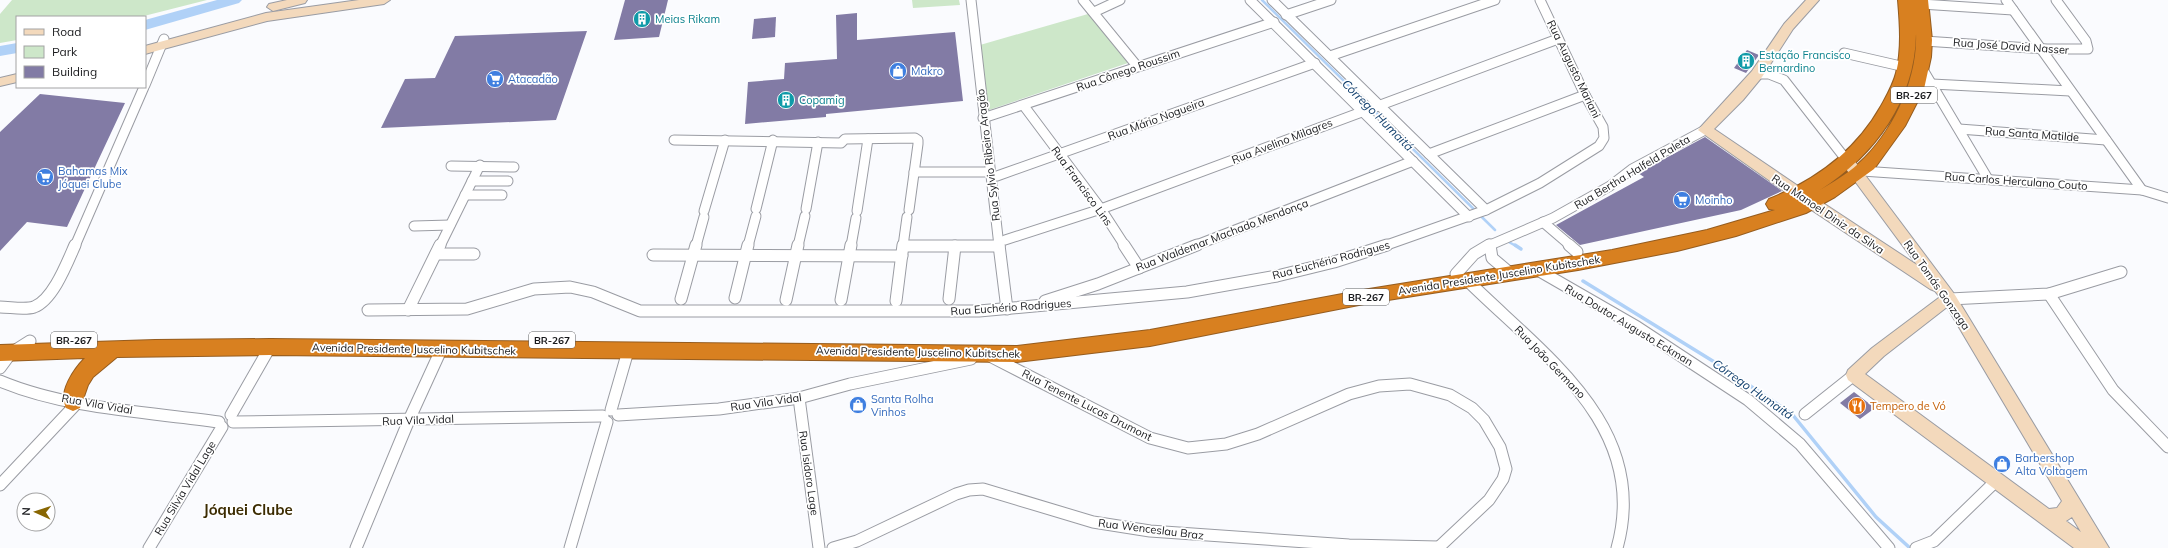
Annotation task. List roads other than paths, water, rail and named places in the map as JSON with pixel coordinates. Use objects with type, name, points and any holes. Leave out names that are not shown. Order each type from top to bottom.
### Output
[{"type":"highway","name":"Avenida Presidente Juscelino Kubitschek","points":[[1505,270],[1538,270],[1673,244],[1735,230],[1805,199],[1856,169],[1876,155],[1925,85],[1922,68],[1924,41],[1916,1]]},
{"type":"highway","name":"Avenida Presidente Juscelino Kubitschek","points":[[1856,169],[1858,152],[1884,118],[1900,85],[1905,67],[1908,19],[1916,1]]},
{"type":"highway","name":"Avenida Presidente Juscelino Kubitschek","points":[[4,351],[30,341],[369,337],[447,340],[705,340],[986,347],[1044,343],[1124,334],[1505,270],[1577,252],[1724,221],[1805,199]]},
{"type":"highway","name":"Avenida Presidente Juscelino Kubitschek","points":[[4,351],[270,347],[628,351],[913,361],[1057,351],[1126,342],[1371,296],[1462,277]]},
{"type":"highway","points":[[75,402],[76,383],[82,374],[92,364],[114,350]]},
{"type":"street","points":[[146,50],[163,42],[301,0]]},
{"type":"street","points":[[146,44],[163,42],[266,17],[379,0]]},
{"type":"street","name":"Rua Sylvio Ribeiro Aragão","points":[[970,0],[983,118],[994,174],[1002,243],[1007,309]]},
{"type":"street","points":[[1083,0],[1137,66]]},
{"type":"street","points":[[1094,12],[1120,0]]},
{"type":"street","points":[[1250,0],[1364,110],[1412,161],[1470,216]]},
{"type":"street","points":[[1272,0],[1484,210]]},
{"type":"street","points":[[1286,15],[1331,0]]},
{"type":"street","points":[[1330,56],[1495,0]]},
{"type":"street","name":"Rua Augusto Mariani","points":[[1540,0],[1585,95],[1603,127],[1604,138]]},
{"type":"street","name":"Rua Bertha Halfeld Paleta","points":[[1462,277],[1474,254],[1590,198],[1610,186],[1632,169],[1704,130],[1738,97],[1757,74],[1788,28],[1813,0]]},
{"type":"street","points":[[2006,0],[2142,190]]},
{"type":"street","name":"Rua José David Nasser","points":[[1924,41],[2086,51],[2090,47],[2056,0]]},
{"type":"street","points":[[1916,1],[2013,10]]},
{"type":"street","name":"Rua Cônego Roussim","points":[[983,118],[1024,106],[1137,66],[1274,22]]},
{"type":"street","name":"Rua Avelino Milagres","points":[[653,255],[849,256],[1002,243],[1101,209],[1558,39]]},
{"type":"street","points":[[146,84],[163,42]]},
{"type":"street","points":[[1844,53],[1905,67]]},
{"type":"street","name":"Rua Mário Nogueira","points":[[914,172],[994,174],[1058,154],[1315,63]]},
{"type":"street","name":"Rua Tomás Gonzaga","points":[[1757,74],[1769,74],[1784,80],[1856,169],[1950,299],[2100,548]]},
{"type":"street","points":[[0,82],[16,78]]},
{"type":"street","points":[[0,87],[16,84]]},
{"type":"street","points":[[1925,85],[2070,91]]},
{"type":"street","points":[[1925,85],[1958,129],[1988,179]]},
{"type":"street","points":[[0,307],[34,307],[51,292],[66,266],[144,88]]},
{"type":"street","points":[[1429,154],[1585,95]]},
{"type":"street","name":"Rua Francisco Lins","points":[[1024,106],[1058,154],[1101,209],[1139,268]]},
{"type":"street","name":"Rua Santa Matilde","points":[[1958,129],[2106,140]]},
{"type":"street","name":"Rua Manoel Diniz da Silva","points":[[1704,130],[1890,256],[1934,284],[1950,299]]},
{"type":"street","points":[[674,140],[773,140],[841,143],[845,139],[915,138],[918,140],[896,301]]},
{"type":"street","name":"Rua Euchério Rodrigues","points":[[368,310],[467,309],[534,289],[564,287],[580,288],[593,292],[640,311],[975,311],[1102,301],[1187,292],[1276,276],[1379,248],[1470,216],[1540,183],[1599,146],[1604,138]]},
{"type":"street","points":[[841,300],[868,139]]},
{"type":"street","points":[[681,299],[725,140]]},
{"type":"street","points":[[735,298],[773,140]]},
{"type":"street","points":[[786,300],[805,213],[818,142]]},
{"type":"street","name":"Rua Waldemar Machado Mendonça","points":[[1029,307],[1098,284],[1412,161]]},
{"type":"street","points":[[408,310],[480,165]]},
{"type":"street","points":[[451,166],[480,165],[514,167]]},
{"type":"street","name":"Rua Carlos Herculano Couto","points":[[1856,169],[2142,190],[2168,198]]},
{"type":"street","points":[[472,181],[508,181]]},
{"type":"street","points":[[465,195],[502,195]]},
{"type":"street","points":[[1543,222],[1577,252]]},
{"type":"street","points":[[414,226],[450,225]]},
{"type":"street","points":[[1490,245],[1488,251],[1490,257],[1505,270]]},
{"type":"street","points":[[1890,256],[1898,258],[1908,256],[1910,245]]},
{"type":"street","points":[[949,299],[955,246]]},
{"type":"street","points":[[436,254],[474,254]]},
{"type":"street","name":"Rua Doutor Augusto Eckman","points":[[1538,270],[1637,327],[1748,400],[1800,444],[1889,548]]},
{"type":"street","points":[[1805,414],[1854,375],[1878,352],[1946,300],[2049,294],[2121,272]]},
{"type":"street","name":"Rua João Germano","points":[[1462,277],[1556,365],[1579,388],[1592,406],[1617,458],[1622,474],[1625,498],[1622,533],[1617,548]]},
{"type":"street","points":[[1098,284],[1102,301]]},
{"type":"street","points":[[2049,294],[2113,390],[2168,447]]},
{"type":"street","points":[[220,425],[223,418],[232,419],[270,347]]},
{"type":"street","points":[[356,548],[409,420],[441,350]]},
{"type":"street","points":[[570,548],[628,351]]},
{"type":"street","name":"Rua Tenente Lucas Drumont","points":[[989,355],[1150,438],[1178,447],[1213,446],[1256,436],[1350,393],[1380,386],[1396,383],[1422,384],[1450,394],[1461,399],[1475,410],[1489,426],[1498,442],[1506,468],[1500,487],[1438,548]]},
{"type":"street","name":"Rua Vila Vidal","points":[[232,419],[409,420],[610,416],[719,409],[799,398],[913,361]]},
{"type":"street","points":[[1854,375],[2088,548]]},
{"type":"street","name":"Rua Vila Vidal","points":[[0,381],[17,388],[75,402],[220,425]]},
{"type":"street","name":"Rua Isidoro Lage","points":[[799,398],[819,548]]},
{"type":"street","points":[[0,484],[75,402]]},
{"type":"street","name":"Rua Silvia Vidal Lage","points":[[149,548],[220,425]]},
{"type":"street","points":[[1918,548],[1934,541],[1997,480]]},
{"type":"street","name":"Rua Wenceslau Braz","points":[[833,548],[860,544],[956,494],[969,490],[983,489],[1094,522],[1178,535],[1262,543],[1438,548]]},
{"type":"street","points":[[2046,517],[2062,515],[2072,503]]},
{"type":"waterway","points":[[146,25],[234,0]]},
{"type":"waterway","name":"Córrego Humaitá","points":[[1262,0],[1495,230]]},
{"type":"waterway","points":[[0,51],[16,48]]},
{"type":"waterway","name":"Córrego Humaitá","points":[[1507,241],[1516,246]]},
{"type":"waterway","name":"Córrego Humaitá","points":[[1515,245],[1521,249]]},
{"type":"waterway","name":"Córrego Humaitá","points":[[1583,281],[1716,363],[1792,414],[1876,517],[1910,548]]},
{"type":"place","name":"Meias Rikam","points":[[642,19]]},
{"type":"place","name":"Estação Francisco Bernardino","points":[[1746,61]]},
{"type":"place","name":"Makro","points":[[898,71]]},
{"type":"place","name":"Atacadão","points":[[495,79]]},
{"type":"place","name":"Copamig","points":[[786,100]]},
{"type":"place","name":"Bahamas Mix Jóquei Clube","points":[[45,177]]},
{"type":"place","name":"Moinho","points":[[1682,200]]},
{"type":"place","name":"Santa Rolha Vinhos","points":[[858,405]]},
{"type":"place","name":"Tempero de Vó","points":[[1857,406]]},
{"type":"place","name":"Barbershop Alta Voltagem","points":[[2002,464]]},
{"type":"district","name":"Jóquei Clube","points":[[248,509]]}]
